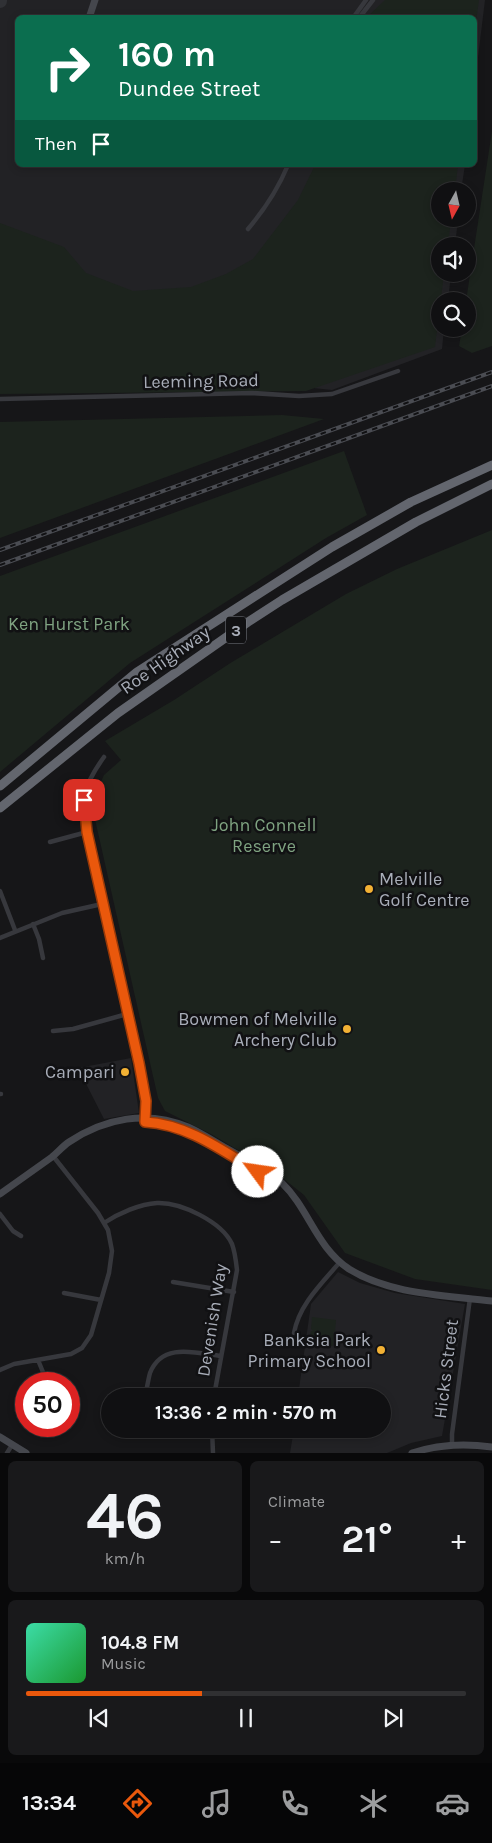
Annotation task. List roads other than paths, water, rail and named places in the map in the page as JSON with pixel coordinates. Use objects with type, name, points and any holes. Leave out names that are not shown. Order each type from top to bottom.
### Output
[{"type":"highway","name":"Roe Highway","points":[[0,786],[137,672],[332,547],[412,502],[492,465]]},
{"type":"highway","name":"Roe Highway","points":[[0,808],[118,713],[248,622],[282,600],[416,522],[492,484]]},
{"type":"main road","points":[[90,15],[95,0]]},
{"type":"main road","points":[[0,1194],[55,1155],[91,1134],[109,1127],[146,1120],[194,1135],[270,1179],[282,1188],[326,1254],[360,1280],[402,1293],[492,1303]]},
{"type":"main road","points":[[0,1437],[26,1453]]},
{"type":"main road","points":[[412,1453],[452,1444],[492,1447]]},
{"type":"street","points":[[354,15],[366,0]]},
{"type":"street","points":[[361,15],[373,0]]},
{"type":"street","points":[[248,229],[264,210],[276,191],[287,167]]},
{"type":"street","name":"Leeming Road","points":[[0,399],[252,393],[299,396],[332,394],[398,371]]},
{"type":"street","points":[[104,757],[96,768],[85,792],[84,806],[87,832],[144,1093],[146,1120]]},
{"type":"street","points":[[50,842],[87,832]]},
{"type":"street","points":[[0,891],[15,930]]},
{"type":"street","points":[[0,938],[15,930],[62,913],[102,904]]},
{"type":"street","points":[[33,924],[43,958]]},
{"type":"street","points":[[52,1031],[73,1029],[127,1014]]},
{"type":"street","points":[[0,1370],[14,1364],[71,1354],[82,1348],[91,1335],[112,1259],[111,1240],[104,1223],[55,1155]]},
{"type":"street","name":"Devenish Way","points":[[104,1223],[135,1208],[159,1202],[182,1206],[200,1216],[219,1227],[232,1243],[236,1256],[237,1270],[215,1388]]},
{"type":"street","points":[[0,1214],[13,1231],[21,1236]]},
{"type":"street","points":[[294,1333],[298,1316],[306,1303],[339,1264]]},
{"type":"street","points":[[173,1282],[234,1292]]},
{"type":"street","points":[[64,1293],[101,1300]]},
{"type":"street","name":"Hicks Street","points":[[452,1444],[470,1300]]},
{"type":"street","points":[[147,1388],[154,1365],[168,1353],[187,1351],[221,1356]]},
{"type":"street","points":[[38,1360],[43,1372]]},
{"type":"street","points":[[212,1438],[213,1453]]},
{"type":"street","points":[[7,1453],[12,1445]]},
{"type":"railway","points":[[0,550],[492,372]]},
{"type":"railway","points":[[0,565],[492,386]]},
{"type":"place","name":"Melville Golf Centre","points":[[369,889]]},
{"type":"place","name":"Bowmen of Melville Archery Club","points":[[347,1029]]},
{"type":"place","name":"Campari","points":[[125,1072]]},
{"type":"place","name":"Banksia Park Primary School","points":[[381,1350]]},
{"type":"park label","name":"Ken Hurst Park","points":[[69,624]]},
{"type":"park label","name":"John Connell Reserve","points":[[264,835]]}]
